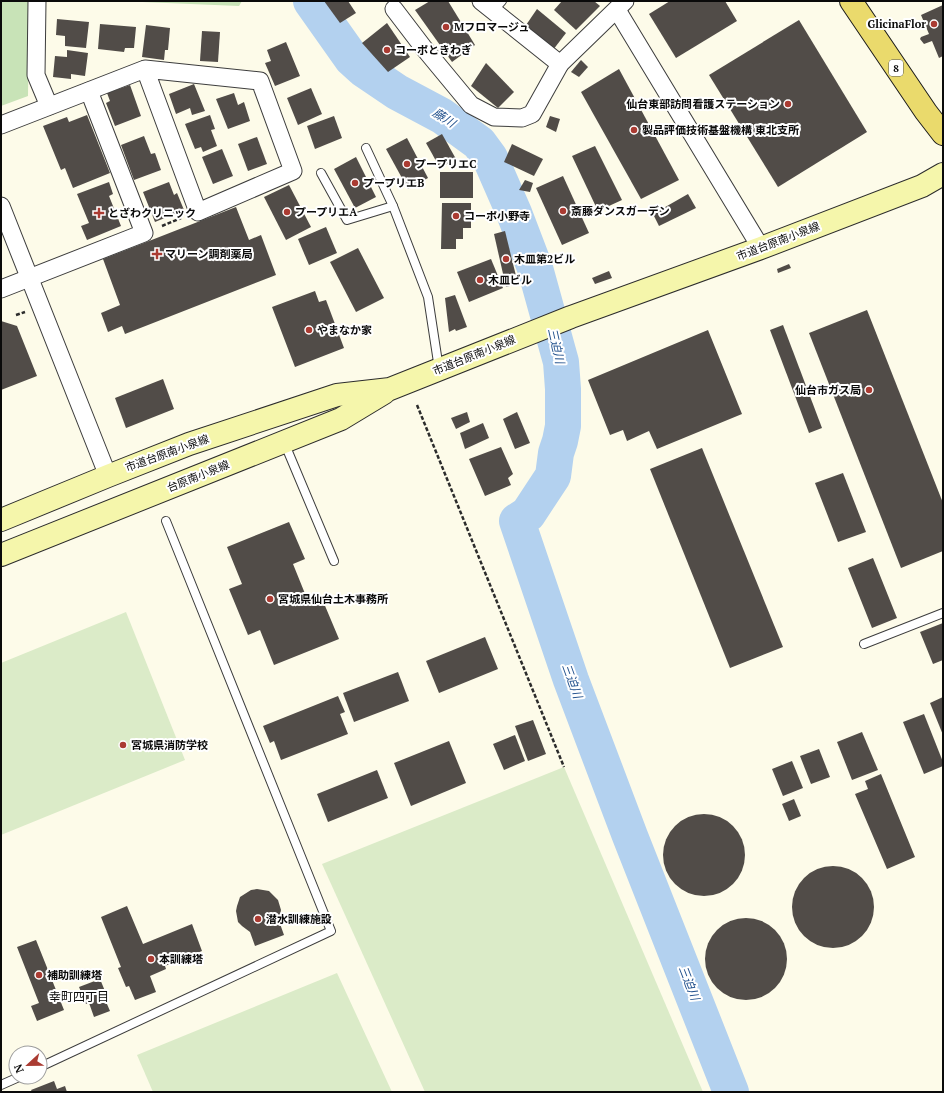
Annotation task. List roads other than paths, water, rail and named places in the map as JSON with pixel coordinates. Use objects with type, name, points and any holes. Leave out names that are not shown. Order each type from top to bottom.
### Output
[{"type":"main road","name":"8","points":[[851,1],[926,112],[943,134]]},
{"type":"street","points":[[37,1],[36,74],[49,106]]},
{"type":"street","points":[[492,4],[560,64]]},
{"type":"street","points":[[394,9],[423,47],[472,105],[494,117],[522,118],[532,114],[560,64],[621,5],[761,248]]},
{"type":"street","points":[[1,125],[144,70],[260,81],[293,171],[198,212],[144,70]]},
{"type":"street","points":[[1,289],[144,233],[89,91]]},
{"type":"street","name":"市道台原南小泉線","points":[[1,520],[189,444],[337,396],[390,389],[571,317],[761,248],[922,186],[943,174]]},
{"type":"street","points":[[1,206],[108,476]]},
{"type":"street","name":"台原南小泉線","points":[[1,555],[341,419],[390,389]]},
{"type":"lane","points":[[366,148],[393,206],[428,297],[439,370]]},
{"type":"lane","points":[[321,173],[347,220],[393,206]]},
{"type":"lane","points":[[284,442],[334,561]]},
{"type":"lane","points":[[48,1063],[331,931],[166,522]]},
{"type":"lane","points":[[864,644],[943,613]]},
{"type":"waterway","name":"三迫川","points":[[311,1],[352,59],[363,69],[397,92],[442,116],[479,143],[490,158],[514,213],[535,268],[561,362],[563,389],[563,426],[556,453],[553,476],[528,514],[517,521],[571,680],[630,836],[731,1092]]},
{"type":"place","name":"GlicinaFlor","points":[[934,24]]},
{"type":"place","name":"Mフロマージュ","points":[[446,27]]},
{"type":"place","name":"コーポときわぎ","points":[[387,50]]},
{"type":"place","name":"仙台東部訪問看護ステーション","points":[[788,104]]},
{"type":"place","name":"製品評価技術基盤機構 東北支所","points":[[634,130]]},
{"type":"place","name":"プープリエC","points":[[407,164]]},
{"type":"place","name":"プープリエB","points":[[355,183]]},
{"type":"place","name":"斎藤ダンスガーデン","points":[[563,211]]},
{"type":"place","name":"プープリエA","points":[[287,212]]},
{"type":"place","name":"とざわクリニック","points":[[99,213]]},
{"type":"place","name":"コーポ小野寺","points":[[456,216]]},
{"type":"place","name":"マリーン調剤薬局","points":[[157,254]]},
{"type":"place","name":"木皿第2ビル","points":[[506,259]]},
{"type":"place","name":"木皿ビル","points":[[480,280]]},
{"type":"place","name":"やまなか家","points":[[309,330]]},
{"type":"place","name":"仙台市ガス局","points":[[869,390]]},
{"type":"place","name":"宮城県仙台土木事務所","points":[[270,599]]},
{"type":"place","name":"宮城県消防学校","points":[[123,745]]},
{"type":"place","name":"潜水訓練施設","points":[[258,919]]},
{"type":"place","name":"本訓練塔","points":[[151,959]]},
{"type":"place","name":"補助訓練塔","points":[[39,975]]},
{"type":"district","name":"幸町四丁目","points":[[79,997]]},
{"type":"water label","name":"藤川","points":[[444,118]]}]
